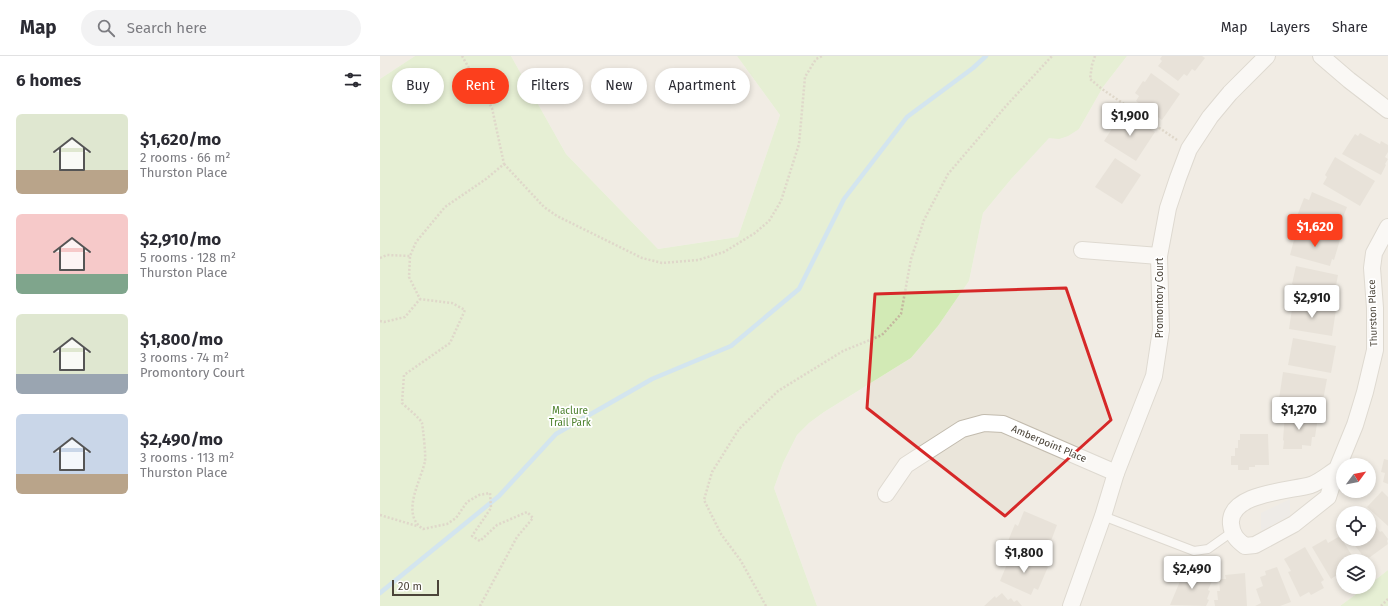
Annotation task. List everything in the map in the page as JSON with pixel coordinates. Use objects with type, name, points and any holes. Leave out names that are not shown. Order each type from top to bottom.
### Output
[{"type":"street","name":"Promontory Court","points":[[1071,606],[1103,516],[1116,472],[1154,376],[1161,330],[1160,256],[1168,208],[1189,149],[1210,117],[1225,99],[1267,56]]},
{"type":"street","points":[[1321,56],[1388,110]]},
{"type":"street","name":"Thurston Place","points":[[1341,458],[1366,392],[1375,350],[1375,308],[1372,268],[1374,253],[1388,228]]},
{"type":"street","points":[[1082,250],[1160,256]]},
{"type":"street","name":"Amberpoint Place","points":[[886,494],[906,465],[962,429],[984,423],[1003,424],[1116,472]]},
{"type":"street","points":[[1232,532],[1231,521],[1235,511],[1242,503],[1251,498],[1312,484],[1336,470]]},
{"type":"street","name":"Thurston Place","points":[[1232,532],[1237,540],[1245,546],[1255,545],[1294,524],[1328,497],[1336,472]]},
{"type":"lane","points":[[1103,516],[1194,551],[1208,549],[1232,532]]},
{"type":"path","points":[[462,56],[492,108],[504,164],[544,207],[557,216],[642,258],[662,263],[698,260],[724,252],[755,233],[769,221],[781,201],[799,144],[805,77],[816,59],[822,56]]},
{"type":"path","points":[[766,606],[741,561],[721,534],[704,500],[712,472],[739,429],[778,391],[843,351],[882,335],[901,314],[911,259],[915,246],[924,220],[948,174],[1006,106],[1052,56]]},
{"type":"path","points":[[1095,56],[1090,79],[1102,89],[1189,149]]},
{"type":"path","points":[[420,299],[409,277],[410,256],[416,242],[444,207],[486,179],[504,164]]},
{"type":"path","points":[[380,258],[387,255],[410,256]]},
{"type":"path","points":[[380,321],[384,322],[405,317],[420,299]]},
{"type":"path","points":[[417,526],[412,517],[414,494],[425,460],[424,445],[422,423],[402,403],[404,375],[450,343],[465,310],[452,303],[420,299]]},
{"type":"path","points":[[380,515],[423,529],[447,524],[456,518],[468,502],[480,495],[490,493],[491,508],[472,536],[480,541],[497,525],[527,512],[533,518],[517,537],[480,606]]},
{"type":"path","points":[[1381,606],[1388,599]]},
{"type":"highlighted area","points":[[1066,288],[1111,420],[1005,516],[867,408],[875,294]]},
{"type":"shaded area","points":[[380,56],[415,56],[397,68],[392,68],[392,71],[380,79]]},
{"type":"shaded area","points":[[511,56],[737,56],[746,68],[655,68],[655,104],[750,104],[750,74],[780,115],[738,237],[658,249],[566,154],[538,104],[583,104],[583,68],[518,68]]},
{"type":"shaded area","points":[[1127,56],[1388,56],[1388,570],[1376,579],[1376,554],[1336,554],[1336,594],[1356,594],[1340,606],[817,606],[774,488],[783,463],[797,435],[809,423],[824,412],[911,358],[938,326],[969,281],[983,213],[1049,137],[1079,129],[1103,87]]},
{"type":"shaded area","points":[[1290,499],[1290,516],[1261,531],[1261,513]]},
{"type":"green space","name":"Maclure Trail Park","points":[[415,56],[511,56],[518,68],[517,104],[538,104],[566,154],[658,249],[738,237],[780,115],[750,74],[750,68],[746,68],[737,56],[1127,56],[1103,87],[1079,129],[1068,136],[1059,139],[1049,138],[1012,178],[983,213],[969,281],[938,326],[911,358],[824,412],[809,423],[797,435],[783,463],[774,488],[817,606],[380,606],[380,79],[392,71],[392,104],[444,104],[444,68],[397,68]]},
{"type":"green space","points":[[1388,570],[1388,606],[1340,606],[1356,594],[1376,594],[1376,579]]},
{"type":"building","points":[[1162,56],[1202,56],[1205,58],[1195,71],[1192,69],[1187,76],[1184,74],[1178,81],[1158,66],[1162,61],[1160,59]]},
{"type":"building","points":[[1151,73],[1180,94],[1162,120],[1136,101],[1139,96],[1135,93],[1143,81],[1145,82]]},
{"type":"building","points":[[1128,115],[1155,132],[1136,161],[1104,141],[1119,118],[1125,121]]},
{"type":"building","points":[[1360,133],[1380,144],[1381,141],[1388,145],[1388,152],[1385,157],[1388,159],[1381,175],[1342,154],[1355,134],[1358,136]]},
{"type":"building","points":[[1335,157],[1375,181],[1360,206],[1323,184],[1327,177],[1325,175]]},
{"type":"building","points":[[1115,158],[1141,175],[1122,204],[1095,187]]},
{"type":"building","points":[[1312,192],[1347,207],[1340,225],[1338,224],[1334,232],[1297,216],[1304,198],[1309,200]]},
{"type":"building","points":[[1302,230],[1340,240],[1334,260],[1332,259],[1330,266],[1290,255],[1295,236],[1300,238]]},
{"type":"building","points":[[1296,266],[1338,275],[1333,302],[1292,293],[1294,285],[1292,284]]},
{"type":"building","points":[[1293,302],[1336,310],[1332,336],[1289,329]]},
{"type":"building","points":[[1293,338],[1336,346],[1331,373],[1288,365]]},
{"type":"building","points":[[1283,372],[1327,379],[1322,406],[1279,399]]},
{"type":"building","points":[[1285,413],[1318,417],[1315,437],[1312,437],[1311,446],[1302,445],[1302,449],[1283,449]]},
{"type":"building","points":[[1240,434],[1268,434],[1269,465],[1255,465],[1255,467],[1249,467],[1249,470],[1238,470],[1238,465],[1231,465],[1231,456],[1235,456],[1235,448],[1238,448]]},
{"type":"building","points":[[1384,459],[1388,460],[1388,484],[1383,482],[1385,473],[1381,472]]},
{"type":"building","points":[[1382,491],[1388,497],[1388,526],[1376,515],[1376,506],[1368,506]]},
{"type":"building","points":[[1024,511],[1057,525],[1051,541],[1048,540],[1045,546],[1042,544],[1038,554],[1008,541],[1015,524],[1018,526]]},
{"type":"building","points":[[1376,527],[1380,532],[1382,531],[1388,539],[1388,544],[1374,554],[1361,554],[1355,546],[1376,546]]},
{"type":"building","points":[[1336,538],[1336,546],[1346,546],[1351,554],[1336,554],[1336,576],[1331,579],[1312,547],[1326,539],[1328,543]]},
{"type":"building","points":[[1305,547],[1324,580],[1321,582],[1324,588],[1311,595],[1309,592],[1300,597],[1288,572],[1291,571],[1284,559]]},
{"type":"building","points":[[1012,552],[1048,567],[1038,590],[1034,588],[1031,595],[1000,581]]},
{"type":"building","points":[[1186,567],[1213,579],[1208,590],[1210,591],[1207,599],[1209,600],[1206,606],[1170,605]]},
{"type":"building","points":[[1277,567],[1291,602],[1280,606],[1255,606],[1261,603],[1256,589],[1263,586],[1260,577],[1266,575],[1265,571]]},
{"type":"building","points":[[1245,573],[1247,606],[1215,606],[1214,600],[1218,600],[1217,591],[1220,591],[1219,579],[1226,579],[1225,575]]},
{"type":"building","points":[[1002,593],[1008,600],[1011,598],[1014,602],[1017,600],[1022,606],[984,606],[995,596],[996,598]]},
{"type":"waterway","points":[[380,593],[499,496],[556,434],[652,379],[731,346],[799,289],[844,199],[907,117],[973,68],[986,56]]}]
